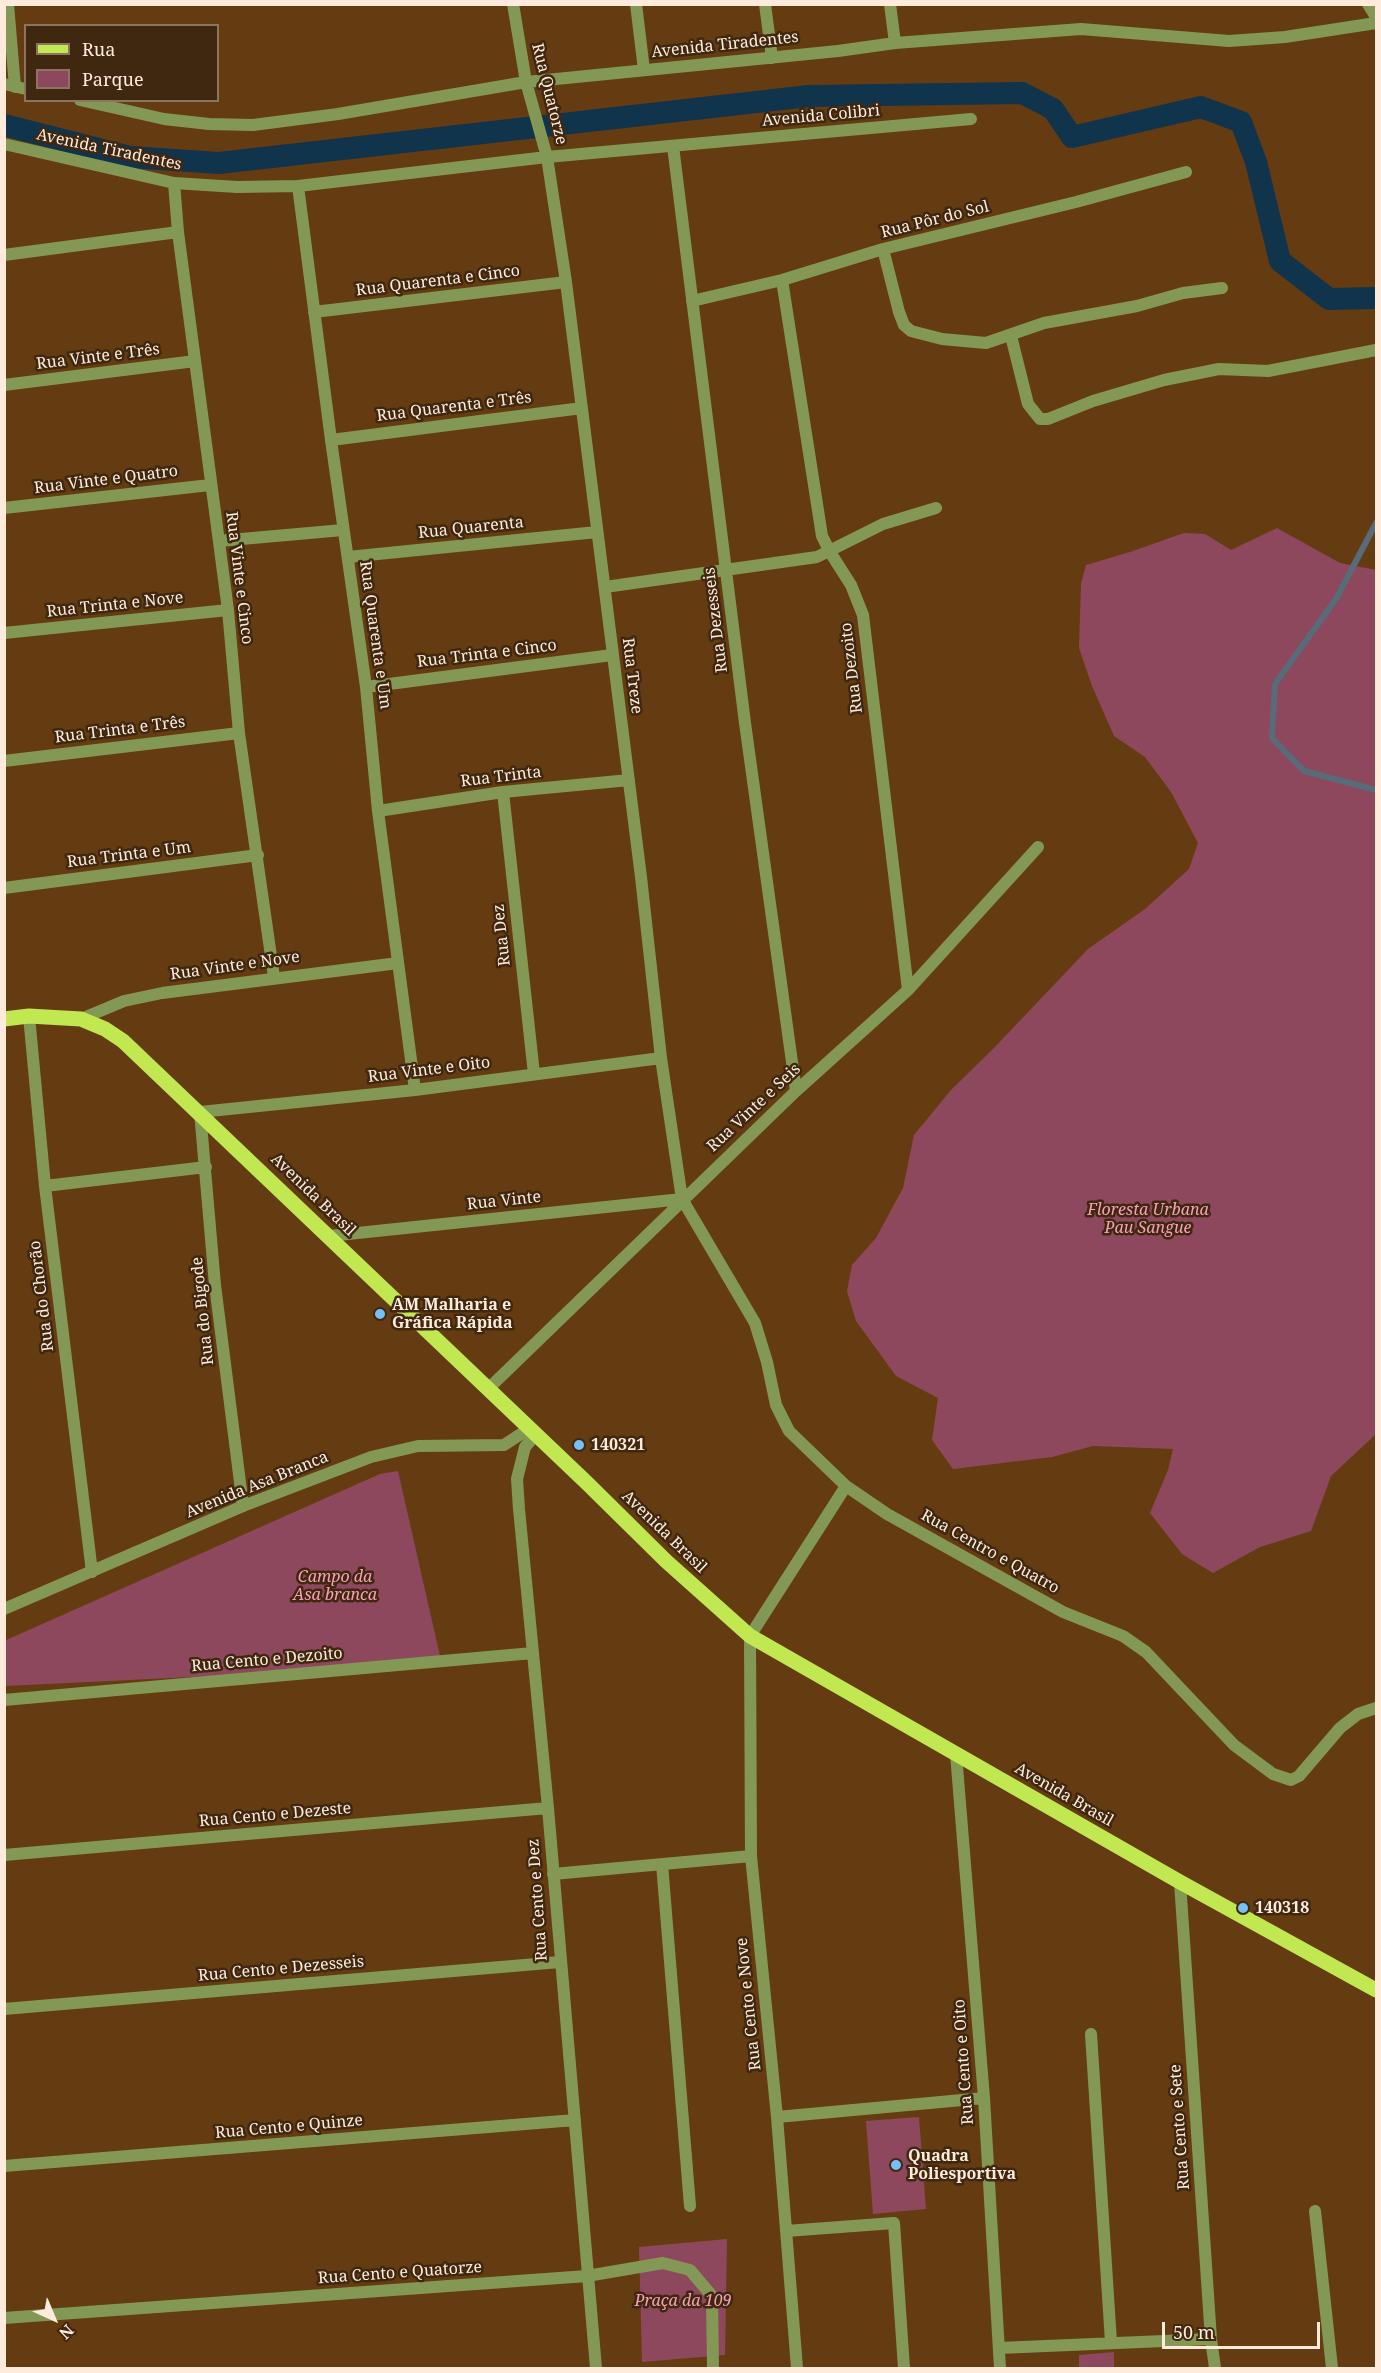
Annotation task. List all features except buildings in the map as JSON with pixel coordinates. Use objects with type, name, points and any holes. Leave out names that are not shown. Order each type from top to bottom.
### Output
[{"type":"main road","name":"Avenida Brasil","points":[[4,1019],[29,1016],[81,1019],[105,1029],[123,1041],[200,1112],[666,1561],[750,1636],[1180,1882],[1377,1990]]},
{"type":"street","points":[[8,4],[15,86]]},
{"type":"street","name":"Rua Quatorze","points":[[513,4],[526,82],[547,157]]},
{"type":"street","points":[[636,4],[644,70]]},
{"type":"street","points":[[765,4],[772,58]]},
{"type":"street","points":[[890,4],[895,43]]},
{"type":"street","points":[[1368,4],[1377,17]]},
{"type":"street","name":"Avenida Tiradentes","points":[[89,102],[164,119],[209,124],[253,125],[338,114],[526,82],[772,58],[895,43],[1081,29],[1229,41],[1285,37],[1377,23]]},
{"type":"street","name":"Avenida Colibri","points":[[673,146],[971,119]]},
{"type":"street","name":"Avenida Tiradentes","points":[[4,144],[174,183],[237,187],[298,186],[547,157],[673,146]]},
{"type":"street","name":"Rua Dezesseis","points":[[673,146],[745,723],[796,1090]]},
{"type":"street","name":"Rua Treze","points":[[547,157],[566,282],[629,780],[661,1058],[682,1199]]},
{"type":"street","name":"Rua Pôr do Sol","points":[[692,301],[782,280],[883,249],[1076,202],[1186,172]]},
{"type":"street","name":"Rua Vinte e Cinco","points":[[174,183],[178,232],[228,610],[239,733],[274,977]]},
{"type":"street","name":"Rua Quarenta e Um","points":[[298,186],[366,687],[378,811],[415,1090]]},
{"type":"street","points":[[4,255],[178,232]]},
{"type":"street","points":[[883,249],[898,312],[904,325],[911,331],[942,339],[986,343],[1058,320],[1137,306],[1183,293],[1222,288]]},
{"type":"street","name":"Rua Dezoito","points":[[782,280],[822,536],[851,585],[863,615],[908,990]]},
{"type":"street","name":"Rua Quarenta e Cinco","points":[[314,312],[566,282]]},
{"type":"street","points":[[1011,336],[1028,404],[1040,419],[1048,419],[1093,401],[1164,380],[1219,369],[1268,371],[1377,350]]},
{"type":"street","name":"Rua Vinte e Três","points":[[4,385],[195,361]]},
{"type":"street","name":"Rua Quarenta e Três","points":[[331,440],[582,408]]},
{"type":"street","name":"Rua Vinte e Quatro","points":[[4,508],[210,485]]},
{"type":"street","points":[[605,587],[818,557],[863,532],[936,508]]},
{"type":"street","points":[[219,541],[343,530]]},
{"type":"street","name":"Rua Quarenta","points":[[348,557],[597,532]]},
{"type":"street","name":"Rua Trinta e Nove","points":[[4,633],[228,610]]},
{"type":"street","name":"Rua Trinta e Cinco","points":[[366,687],[612,655]]},
{"type":"street","name":"Rua Trinta e Três","points":[[4,761],[239,733]]},
{"type":"street","name":"Rua Trinta","points":[[378,811],[503,792],[629,780]]},
{"type":"street","name":"Rua Dez","points":[[503,792],[534,1074]]},
{"type":"street","name":"Rua Vinte e Seis","points":[[488,1389],[796,1090],[908,990],[1038,847]]},
{"type":"street","name":"Rua Trinta e Um","points":[[4,888],[258,855]]},
{"type":"street","name":"Rua Vinte e Nove","points":[[81,1019],[124,1001],[162,993],[398,963]]},
{"type":"street","name":"Rua do Chorão","points":[[29,1016],[45,1186],[92,1572]]},
{"type":"street","name":"Rua Vinte e Oito","points":[[200,1112],[415,1090],[661,1058]]},
{"type":"street","name":"Rua do Bigode","points":[[200,1112],[215,1285],[243,1506]]},
{"type":"street","points":[[45,1186],[206,1167]]},
{"type":"street","name":"Rua Vinte","points":[[329,1236],[682,1199]]},
{"type":"street","name":"Rua Centro e Quatro","points":[[682,1199],[755,1323],[767,1362],[776,1405],[789,1431],[846,1486],[887,1514],[1063,1612],[1123,1636],[1146,1652],[1234,1745],[1273,1774],[1291,1780],[1299,1776],[1340,1728],[1358,1714],[1377,1708]]},
{"type":"street","name":"Avenida Asa Branca","points":[[4,1609],[243,1506],[371,1457],[418,1446],[504,1445],[533,1431]]},
{"type":"street","name":"Rua Cento e Dez","points":[[533,1431],[525,1447],[518,1479],[596,2368]]},
{"type":"street","points":[[750,1636],[846,1486]]},
{"type":"street","name":"Rua Cento e Nove","points":[[750,1636],[751,1856],[777,2117],[796,2368]]},
{"type":"street","name":"Rua Cento e Dezoito","points":[[4,1700],[533,1653]]},
{"type":"street","name":"Rua Cento e Oito","points":[[956,1754],[984,2098],[1000,2368]]},
{"type":"street","name":"Rua Cento e Dezeste","points":[[4,1854],[548,1808]]},
{"type":"street","points":[[553,1874],[751,1856]]},
{"type":"street","points":[[662,1864],[690,2206]]},
{"type":"street","name":"Rua Cento e Sete","points":[[1180,1882],[1211,2339],[1215,2368]]},
{"type":"street","name":"Rua Cento e Dezesseis","points":[[4,2009],[560,1962]]},
{"type":"street","points":[[1091,2034],[1111,2342]]},
{"type":"street","points":[[777,2117],[984,2098]]},
{"type":"street","name":"Rua Cento e Quinze","points":[[4,2166],[575,2120]]},
{"type":"street","points":[[1315,2211],[1332,2368]]},
{"type":"street","points":[[786,2231],[894,2223],[904,2368]]},
{"type":"street","name":"Rua Cento e Quatorze","points":[[4,2318],[587,2276],[663,2264],[690,2270],[712,2296],[713,2368]]},
{"type":"street","points":[[999,2348],[1211,2339]]},
{"type":"green space","name":"Floresta Urbana Pau Sangue","points":[[1277,528],[1340,563],[1376,570],[1376,1434],[1331,1476],[1311,1531],[1260,1547],[1213,1573],[1182,1554],[1150,1513],[1168,1470],[1173,1449],[1093,1446],[1052,1457],[953,1469],[932,1440],[938,1398],[896,1376],[856,1321],[847,1291],[852,1265],[876,1238],[903,1188],[914,1135],[951,1090],[1088,949],[1145,909],[1189,869],[1198,843],[1171,792],[1145,757],[1114,736],[1092,686],[1079,648],[1081,584],[1086,565],[1184,533],[1205,534],[1231,550]]},
{"type":"green space","name":"Campo da Asa branca","points":[[398,1471],[442,1665],[5,1686],[4,1641],[380,1474]]},
{"type":"green space","name":"Quadra Poliesportiva","points":[[919,2117],[926,2209],[873,2214],[866,2121]]},
{"type":"green space","name":"Praça da 109","points":[[727,2239],[725,2355],[642,2362],[639,2247]]},
{"type":"green space","points":[[1114,2352],[1114,2368],[1079,2368],[1079,2355]]},
{"type":"waterway","points":[[4,125],[130,157],[219,163],[809,96],[1022,93],[1053,109],[1072,137],[1201,107],[1241,122],[1256,162],[1280,261],[1329,299],[1376,298]]},
{"type":"waterway","points":[[1376,523],[1336,599],[1275,684],[1272,738],[1304,771],[1376,790]]},
{"type":"place","name":"AM Malharia e Gráfica Rápida","points":[[380,1314]]},
{"type":"place","name":"140321","points":[[579,1445]]},
{"type":"place","name":"140318","points":[[1243,1908]]},
{"type":"place","name":"Quadra Poliesportiva","points":[[896,2165]]}]
